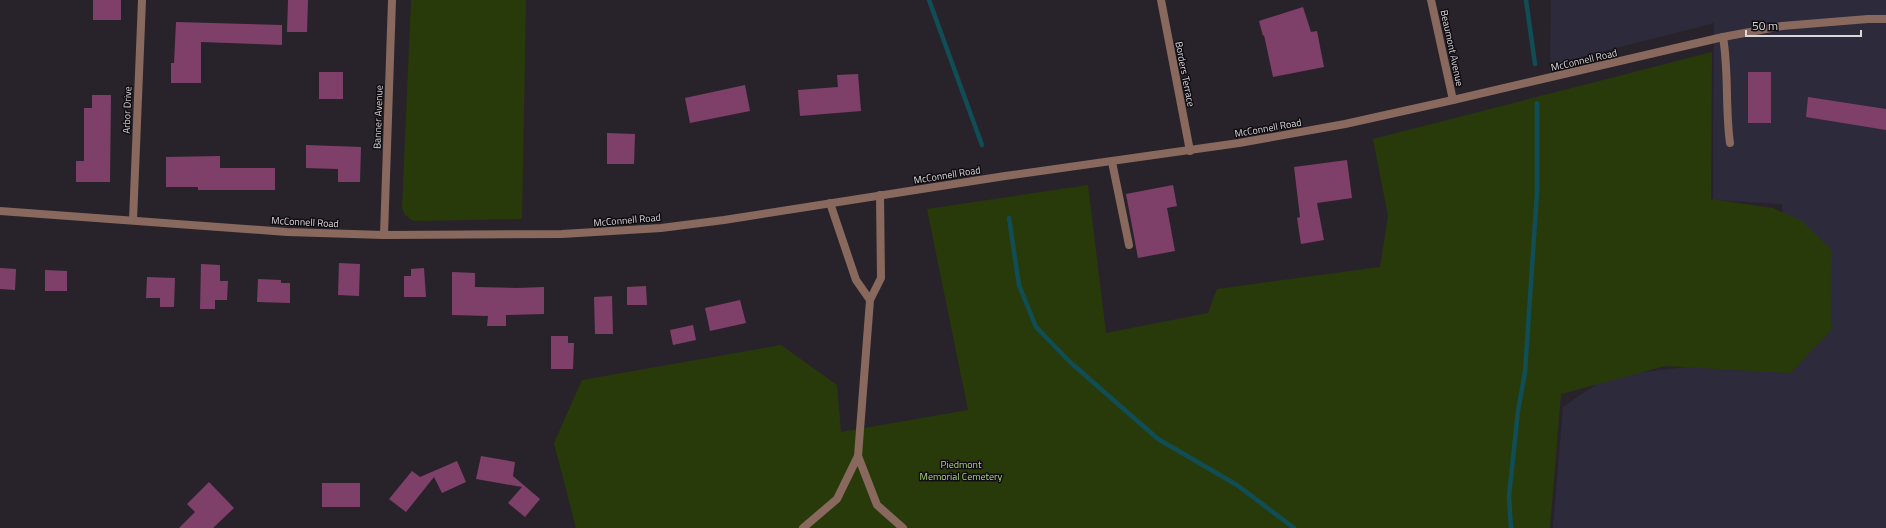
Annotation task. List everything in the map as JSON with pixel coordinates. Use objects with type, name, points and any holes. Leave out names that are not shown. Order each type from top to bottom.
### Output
[{"type":"street","name":"Arbor Drive","points":[[133,220],[142,0]]},
{"type":"street","name":"Banner Avenue","points":[[384,235],[392,0]]},
{"type":"street","name":"Borders Terrace","points":[[1160,0],[1190,151]]},
{"type":"street","name":"Beaumont Avenue","points":[[1431,0],[1453,100]]},
{"type":"street","name":"McConnell Road","points":[[0,211],[287,232],[384,235],[598,233],[724,220],[880,195],[1190,151],[1345,124],[1723,37],[1782,26],[1861,19],[1886,19]]},
{"type":"street","points":[[1723,37],[1727,60],[1727,120],[1730,143]]},
{"type":"street","points":[[1112,162],[1129,245]]},
{"type":"street","points":[[804,528],[837,499],[858,456],[870,300],[881,278],[880,195]]},
{"type":"street","points":[[830,203],[856,280],[870,300]]},
{"type":"street","points":[[858,456],[877,505],[903,528]]},
{"type":"shaded area","points":[[1551,0],[1886,0],[1886,528],[1553,528],[1563,407],[1608,376],[1790,355],[1782,204],[1713,200],[1714,23],[1550,65]]},
{"type":"green space","points":[[411,0],[526,0],[522,219],[413,221],[405,215],[402,208]]},
{"type":"green space","name":"Piedmont Memorial Cemetery","points":[[1712,52],[1711,199],[1773,208],[1802,221],[1832,250],[1831,330],[1791,373],[1665,366],[1561,394],[1550,528],[576,528],[554,443],[582,380],[781,345],[837,385],[841,432],[968,410],[927,209],[1088,185],[1106,333],[1208,313],[1217,289],[1380,267],[1388,216],[1373,139]]},
{"type":"building","points":[[93,0],[121,0],[121,20],[93,20]]},
{"type":"building","points":[[288,0],[308,0],[307,32],[287,32]]},
{"type":"building","points":[[1303,7],[1311,32],[1317,31],[1324,67],[1273,77],[1264,35],[1263,36],[1259,21]]},
{"type":"building","points":[[176,22],[282,25],[282,45],[201,42],[201,83],[171,83],[171,63],[174,63]]},
{"type":"building","points":[[319,72],[343,72],[343,99],[319,99]]},
{"type":"building","points":[[1748,72],[1771,72],[1771,123],[1748,123]]},
{"type":"building","points":[[858,74],[861,111],[800,116],[798,90],[838,87],[837,75]]},
{"type":"building","points":[[745,85],[750,111],[690,123],[685,98]]},
{"type":"building","points":[[92,95],[111,95],[110,182],[76,182],[76,161],[84,161],[84,108],[92,108]]},
{"type":"building","points":[[1808,97],[1886,109],[1886,130],[1806,117]]},
{"type":"building","points":[[607,133],[635,134],[634,164],[607,164]]},
{"type":"building","points":[[306,145],[361,147],[360,182],[338,182],[338,169],[306,168]]},
{"type":"building","points":[[220,156],[220,168],[275,168],[275,190],[198,190],[198,187],[166,187],[166,157]]},
{"type":"building","points":[[1347,160],[1352,198],[1317,203],[1324,240],[1301,244],[1297,218],[1300,217],[1294,167]]},
{"type":"building","points":[[1173,185],[1177,206],[1167,208],[1175,251],[1138,258],[1126,194]]},
{"type":"building","points":[[339,263],[360,264],[359,296],[338,295]]},
{"type":"building","points":[[201,264],[220,265],[220,281],[228,281],[227,300],[215,300],[215,309],[200,309]]},
{"type":"building","points":[[0,268],[16,269],[15,290],[0,289]]},
{"type":"building","points":[[424,268],[426,297],[404,297],[404,276],[411,276],[411,269]]},
{"type":"building","points":[[45,270],[67,271],[67,291],[45,291]]},
{"type":"building","points":[[452,272],[475,273],[475,287],[544,287],[544,314],[506,315],[506,326],[487,326],[488,316],[452,315]]},
{"type":"building","points":[[147,277],[175,278],[174,307],[160,307],[160,298],[146,298]]},
{"type":"building","points":[[258,279],[281,280],[281,283],[290,283],[290,303],[257,302]]},
{"type":"building","points":[[646,286],[647,305],[627,305],[627,287]]},
{"type":"building","points":[[612,296],[613,334],[595,334],[594,297]]},
{"type":"building","points":[[740,300],[746,323],[710,331],[705,308]]},
{"type":"building","points":[[693,325],[696,340],[673,345],[670,330]]},
{"type":"building","points":[[551,336],[568,336],[568,343],[574,343],[573,369],[551,369]]},
{"type":"building","points":[[481,456],[515,462],[513,476],[540,499],[525,517],[508,503],[522,487],[476,479]]},
{"type":"building","points":[[457,461],[466,482],[442,493],[434,477],[406,512],[389,499],[412,471],[420,477]]},
{"type":"building","points":[[209,482],[234,508],[213,528],[179,528],[195,512],[187,504]]},
{"type":"building","points":[[322,483],[360,483],[360,507],[322,507]]},
{"type":"waterway","points":[[929,0],[982,145]]},
{"type":"waterway","points":[[1526,0],[1535,64]]},
{"type":"waterway","points":[[1511,528],[1509,496],[1518,411],[1525,372],[1537,192],[1537,103]]},
{"type":"waterway","points":[[1009,218],[1019,285],[1036,327],[1070,362],[1158,439],[1237,485],[1294,528]]}]
